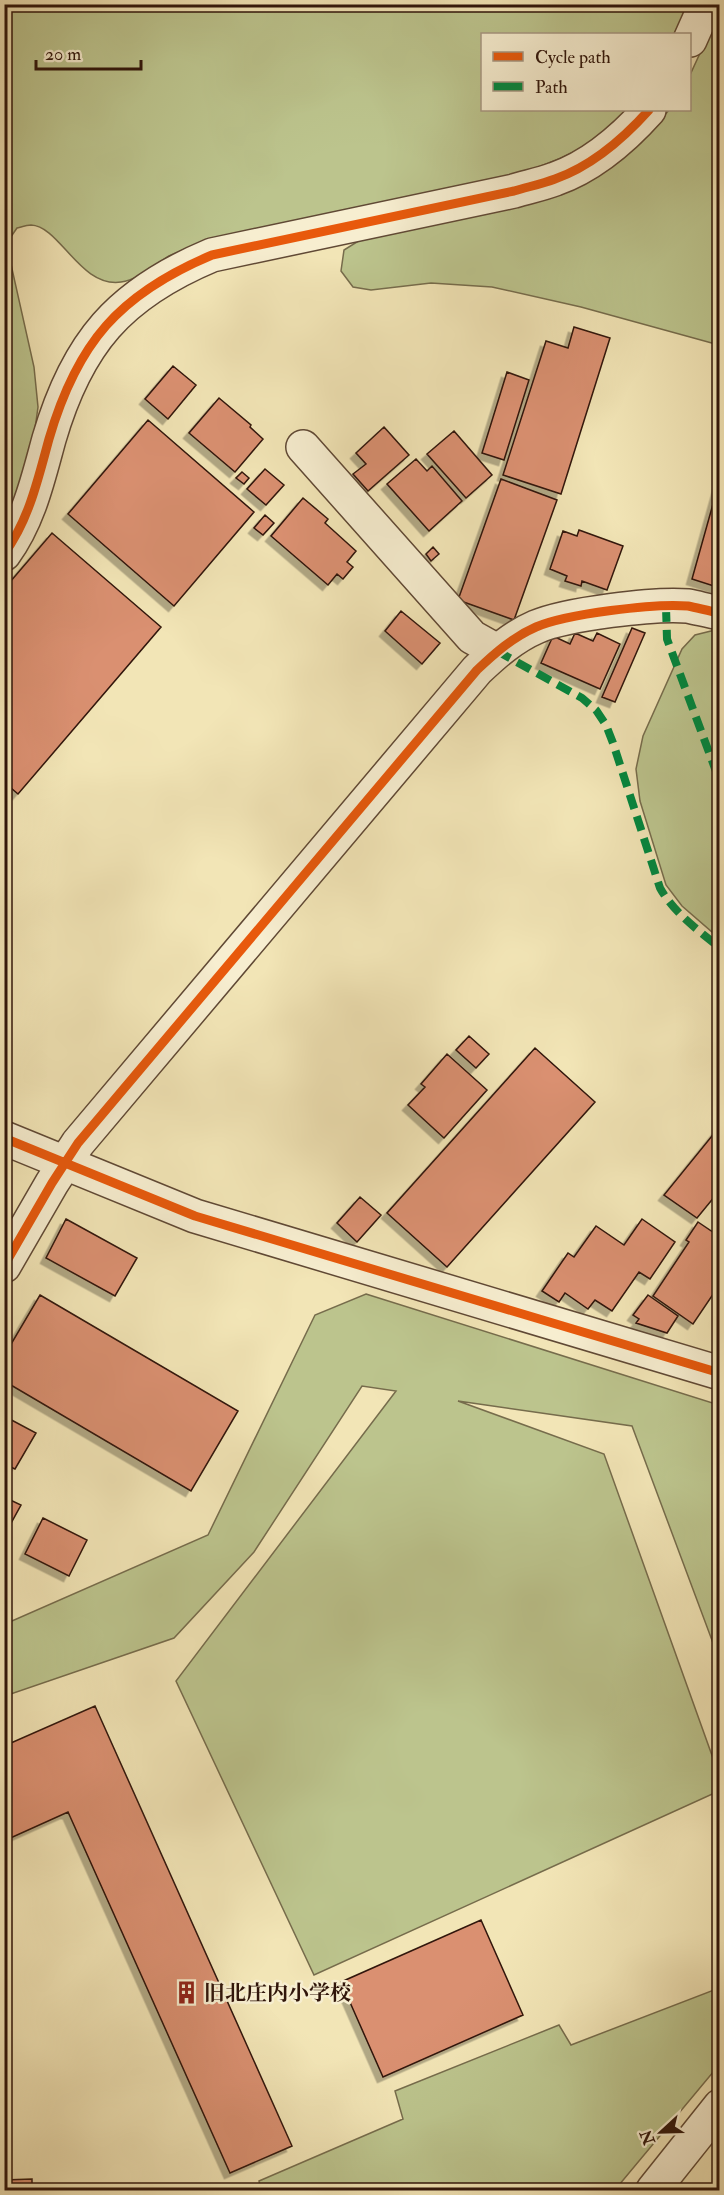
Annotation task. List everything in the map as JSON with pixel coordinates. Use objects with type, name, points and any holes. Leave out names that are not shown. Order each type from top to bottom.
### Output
[{"type":"street","points":[[691,38],[706,4]]},
{"type":"street","points":[[4,554],[16,537],[31,503],[57,411],[72,375],[92,343],[110,321],[145,290],[177,270],[212,255],[514,191],[556,179],[595,158],[630,131],[648,111]]},
{"type":"street","points":[[303,447],[472,637],[497,651]]},
{"type":"street","points":[[4,1266],[78,1143],[461,688],[504,644],[537,626],[573,616],[649,607],[687,606],[720,613]]},
{"type":"street","points":[[4,1138],[195,1216],[720,1373]]},
{"type":"street","points":[[653,2190],[720,2106]]},
{"type":"green space","points":[[5,5],[689,5],[675,33],[481,33],[481,111],[627,111],[602,134],[574,152],[527,171],[207,240],[169,256],[140,275],[121,282],[107,281],[94,276],[42,228],[31,225],[17,228],[8,241],[10,260],[34,367],[38,407],[34,436],[19,490],[5,525]]},
{"type":"green space","points":[[719,12],[719,345],[581,307],[492,287],[431,283],[371,290],[353,287],[341,271],[344,250],[360,240],[604,172],[641,143],[668,111],[691,111],[691,73]]},
{"type":"green space","points":[[720,631],[719,938],[682,906],[666,885],[640,801],[636,769],[643,736],[682,649],[695,635]]},
{"type":"green space","points":[[366,1294],[719,1405],[719,1659],[632,1426],[458,1401],[604,1454],[719,1775],[719,1791],[314,1975],[176,1681],[396,1391],[362,1386],[254,1552],[174,1638],[5,1696],[5,1624],[208,1535],[315,1315]]},
{"type":"green space","points":[[719,1988],[719,2065],[619,2185],[522,2187],[499,2190],[261,2190],[259,2181],[403,2119],[395,2091],[559,2025],[571,2045]]},
{"type":"building","points":[[574,327],[610,338],[561,494],[503,475],[546,341],[568,348]]},
{"type":"building","points":[[173,366],[196,385],[168,419],[145,399]]},
{"type":"building","points":[[507,372],[529,380],[504,460],[482,453]]},
{"type":"building","points":[[219,398],[251,425],[250,427],[263,439],[235,472],[189,433]]},
{"type":"building","points":[[148,420],[254,512],[174,606],[68,514]]},
{"type":"building","points":[[384,427],[409,455],[368,491],[353,474],[366,464],[356,453]]},
{"type":"building","points":[[454,431],[492,475],[466,498],[427,454]]},
{"type":"building","points":[[416,459],[427,471],[432,466],[462,501],[429,531],[387,484]]},
{"type":"building","points":[[265,469],[284,485],[266,505],[247,489]]},
{"type":"building","points":[[242,472],[249,478],[244,484],[236,478]]},
{"type":"building","points":[[501,479],[557,500],[514,620],[458,600]]},
{"type":"building","points":[[720,479],[720,588],[692,579]]},
{"type":"building","points":[[303,498],[328,519],[325,523],[356,551],[347,562],[353,567],[343,579],[337,574],[328,585],[271,536]]},
{"type":"building","points":[[265,515],[274,523],[263,535],[254,528]]},
{"type":"building","points":[[579,530],[623,546],[607,590],[582,581],[581,586],[565,581],[567,576],[550,569],[563,531],[577,536]]},
{"type":"building","points":[[52,533],[161,627],[18,794],[4,782],[4,589]]},
{"type":"building","points":[[433,547],[439,554],[431,561],[426,554]]},
{"type":"building","points":[[401,611],[440,643],[422,664],[385,631]]},
{"type":"building","points":[[632,628],[645,633],[615,702],[602,697]]},
{"type":"building","points":[[575,633],[593,641],[597,633],[620,644],[600,689],[541,663],[553,636],[570,644]]},
{"type":"building","points":[[469,1036],[489,1054],[476,1068],[456,1050]]},
{"type":"building","points":[[535,1048],[595,1102],[447,1267],[387,1213]]},
{"type":"building","points":[[447,1054],[487,1090],[444,1138],[408,1105],[425,1087],[421,1084]]},
{"type":"building","points":[[720,1126],[720,1190],[697,1218],[664,1195]]},
{"type":"building","points":[[360,1197],[381,1215],[357,1242],[337,1223]]},
{"type":"building","points":[[66,1219],[137,1258],[115,1296],[46,1258]]},
{"type":"building","points":[[642,1219],[675,1242],[650,1279],[639,1272],[612,1311],[595,1300],[588,1309],[565,1293],[559,1302],[542,1291],[568,1253],[574,1257],[596,1226],[624,1245]]},
{"type":"building","points":[[698,1222],[720,1237],[720,1284],[693,1324],[653,1296],[689,1242],[686,1240]]},
{"type":"building","points":[[40,1295],[238,1411],[191,1491],[4,1381],[4,1356]]},
{"type":"building","points":[[648,1295],[678,1316],[667,1333],[636,1323],[639,1319],[633,1315]]},
{"type":"building","points":[[4,1416],[36,1433],[15,1469],[4,1464]]},
{"type":"building","points":[[4,1497],[21,1505],[4,1536]]},
{"type":"building","points":[[43,1518],[87,1540],[69,1576],[25,1554]]},
{"type":"building","name":"旧北庄内小学校","points":[[95,1706],[292,2146],[230,2173],[68,1812],[6,1840],[4,1836],[4,1746]]},
{"type":"building","points":[[481,1920],[523,2015],[383,2077],[341,1982]]},
{"type":"building","points":[[32,2179],[32,2190],[4,2190],[4,2180]]},
{"type":"marked path","points":[[666,607],[667,639],[720,782]]},
{"type":"marked path","points":[[497,651],[582,698],[596,710],[606,725],[613,743],[660,888],[679,913],[720,948]]},
{"type":"cycle path","points":[[4,554],[26,513],[60,405],[73,375],[88,349],[106,326],[127,305],[151,287],[179,270],[212,255],[514,191],[550,181],[594,159],[618,141],[648,111]]},
{"type":"cycle path","points":[[4,1266],[78,1143],[477,670],[520,636],[550,622],[611,610],[655,606],[688,606],[720,613]]},
{"type":"cycle path","points":[[4,1138],[195,1216],[720,1373]]},
{"type":"place","name":"旧北庄内小学校","points":[[186,1993]]}]
